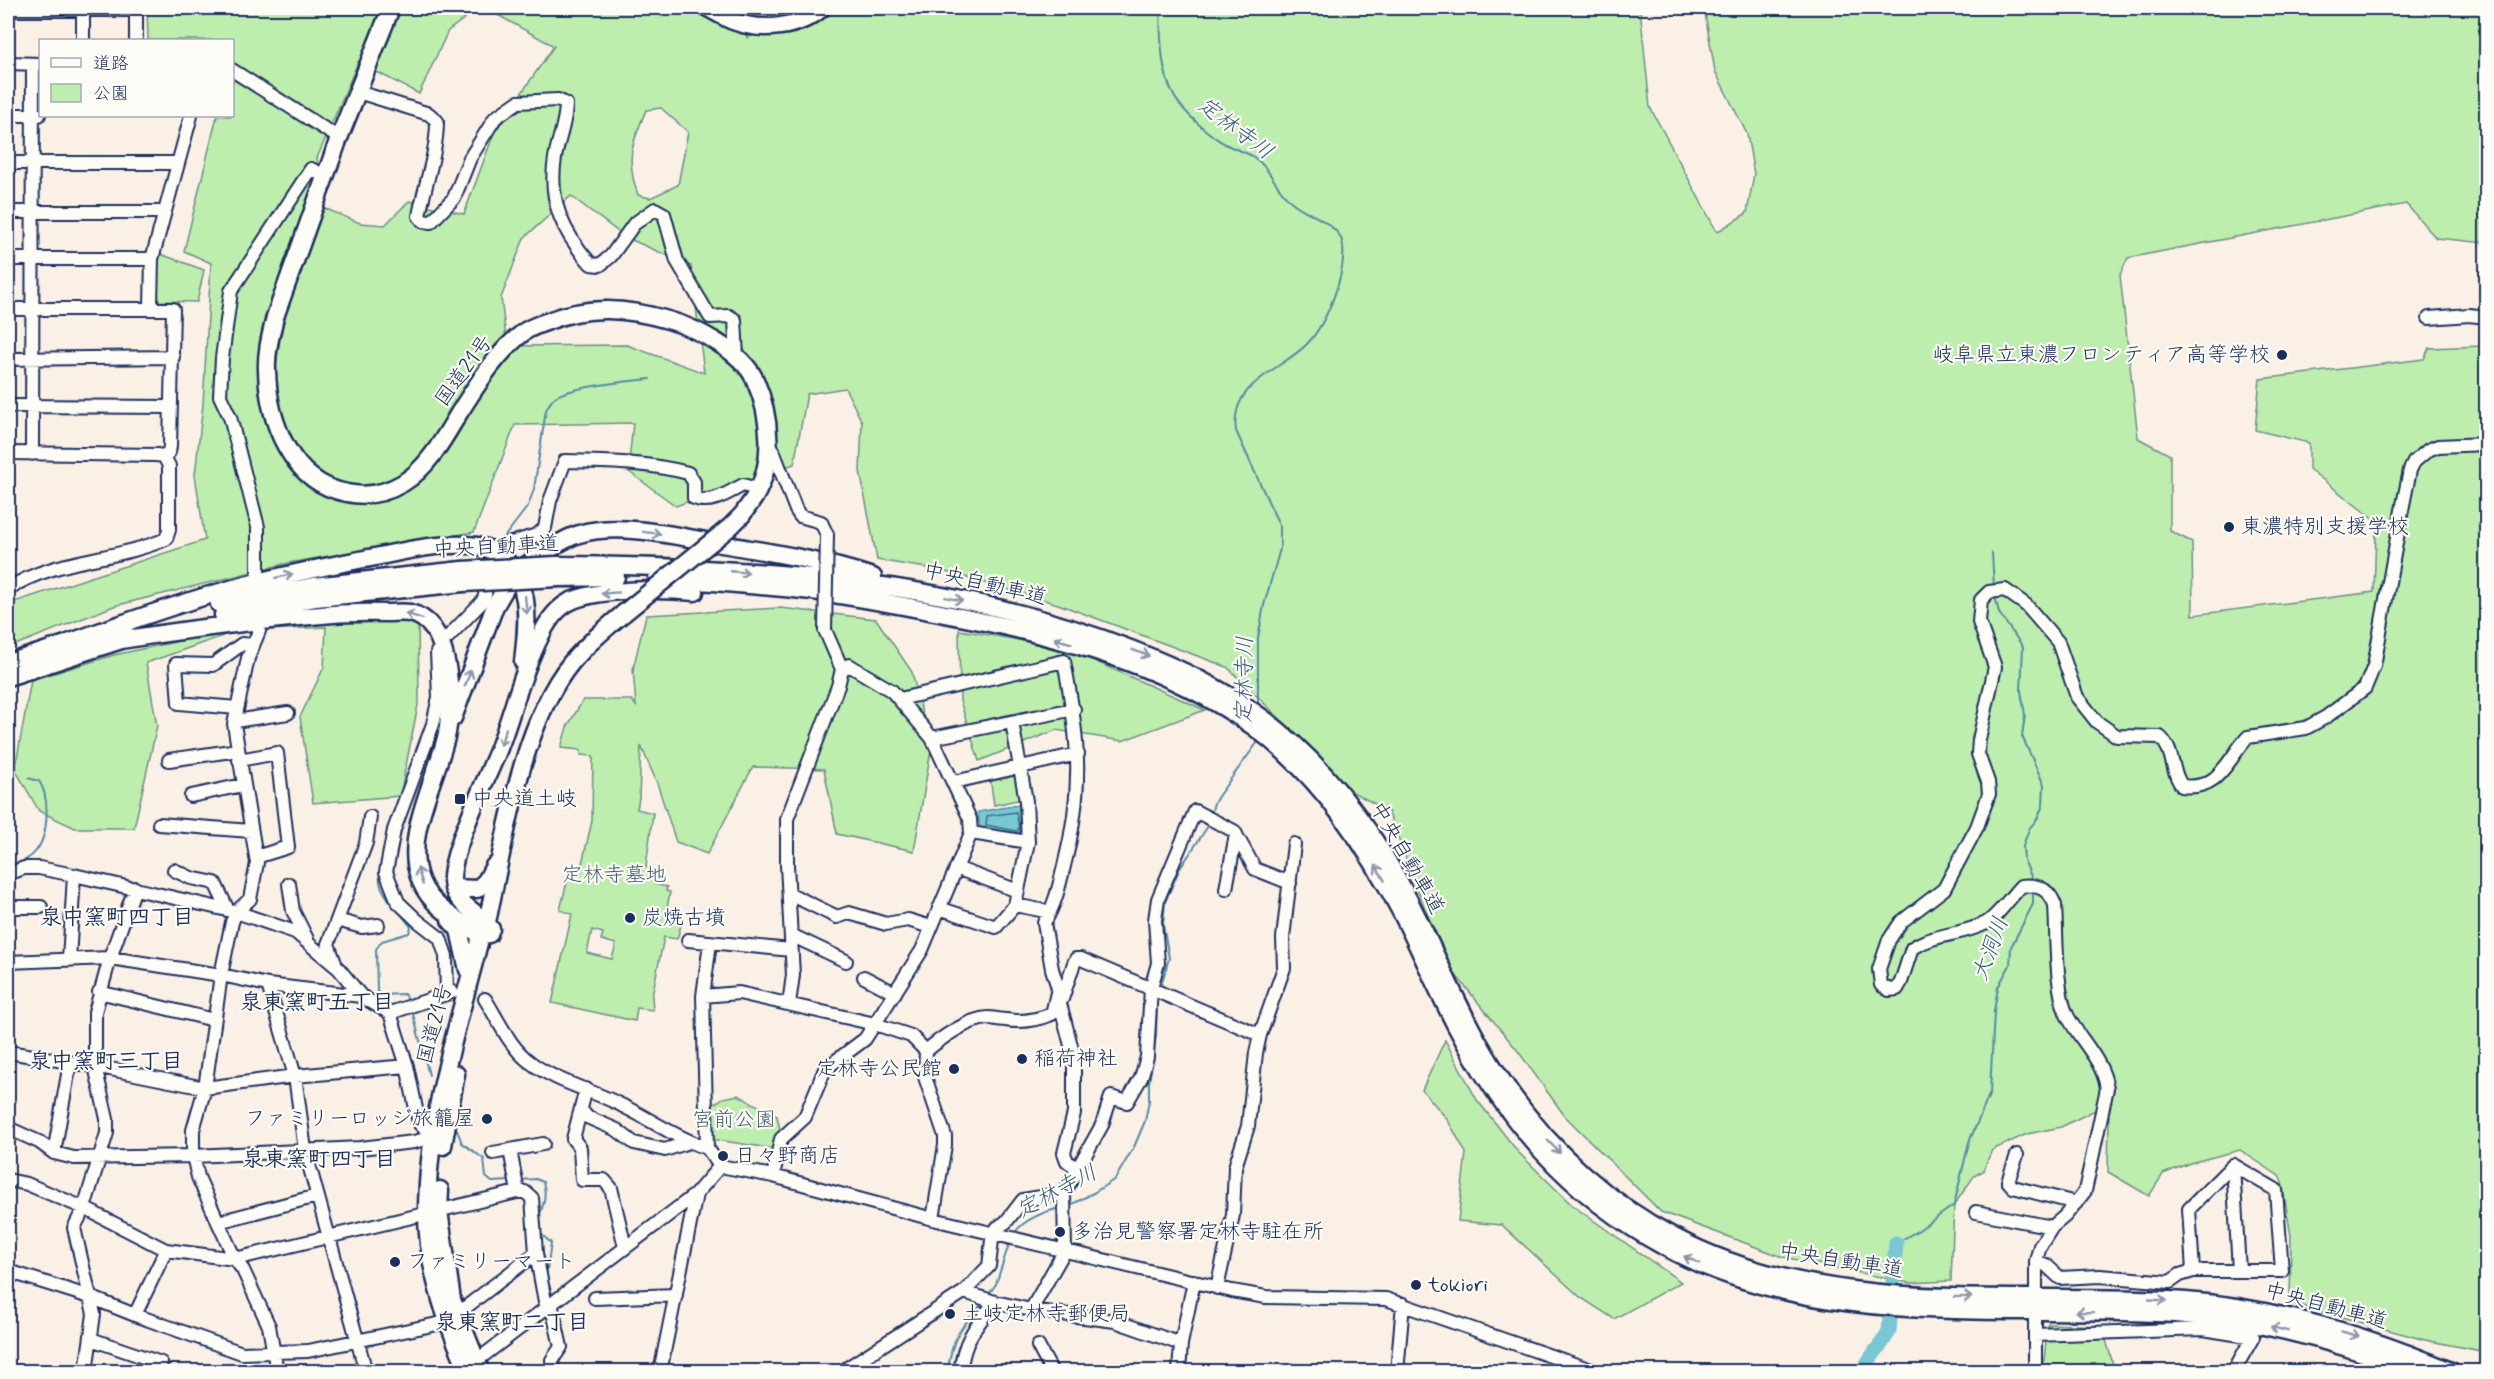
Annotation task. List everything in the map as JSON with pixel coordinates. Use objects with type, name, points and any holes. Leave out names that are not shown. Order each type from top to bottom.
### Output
[{"type":"highway","name":"国道21号","points":[[391,8],[339,138],[275,317],[267,370],[273,417],[281,439],[294,460],[313,478],[333,490],[358,495],[385,492],[405,482],[424,465],[486,373],[525,331],[569,313],[599,308],[656,317],[679,324],[704,334],[737,357],[754,376],[765,404],[767,434],[768,463],[756,494],[742,515],[590,641],[569,665],[540,717],[525,760],[504,842],[462,1040],[444,1135],[433,1212]]},
{"type":"highway","points":[[708,8],[734,21],[759,26],[799,23],[822,8]]},
{"type":"highway","points":[[470,980],[459,930],[420,882],[416,869],[415,851],[418,831],[447,733],[495,606],[516,574],[539,556],[579,534],[608,530],[646,532],[809,559],[913,590]]},
{"type":"highway","points":[[68,643],[116,625],[227,590],[397,553],[469,545],[496,552],[514,572],[524,591],[527,619],[522,679]]},
{"type":"highway","name":"中央自動車道","points":[[8,663],[68,643],[174,613],[314,586],[557,572],[619,565],[721,570],[913,590],[1014,612],[1060,625],[1158,660],[1217,697]]},
{"type":"highway","name":"中央自動車道","points":[[557,572],[809,591],[961,617],[1037,634],[1101,652],[1217,697],[1261,717],[1292,752],[1344,799],[1376,841],[1409,901],[1478,1041],[1510,1094],[1551,1143],[1579,1171],[1619,1203],[1675,1238],[1809,1290],[1982,1311],[2119,1312],[2223,1319],[2268,1326],[2316,1338],[2415,1371]]},
{"type":"highway","name":"中央自動車道","points":[[8,677],[121,640],[228,614],[316,598],[463,577]]},
{"type":"highway","points":[[487,930],[453,888],[452,880],[458,853],[540,636],[551,618],[568,602],[604,592],[695,592],[806,600],[961,617]]},
{"type":"highway","points":[[121,640],[189,629],[348,612],[410,613],[426,621],[440,637],[449,705],[447,733]]},
{"type":"highway","name":"国道21号","points":[[471,1369],[431,1256],[433,1137],[454,1032],[487,930],[553,693]]},
{"type":"highway","points":[[453,888],[477,889],[486,881],[504,842]]},
{"type":"highway","points":[[441,909],[487,930]]},
{"type":"highway","name":"中央自動車道","points":[[1904,1301],[2110,1297],[2233,1306],[2320,1325],[2408,1353],[2453,1371]]},
{"type":"street","points":[[8,10],[83,9],[135,12],[136,39]]},
{"type":"street","points":[[83,9],[83,39]]},
{"type":"street","points":[[8,63],[37,64],[37,115],[32,164],[32,454]]},
{"type":"street","points":[[234,71],[339,138]]},
{"type":"street","points":[[358,92],[429,114],[437,121],[437,141],[425,183],[419,216],[423,221],[431,222],[454,198],[470,158],[495,118],[518,102],[558,100],[566,104],[566,116],[554,160],[554,195],[568,238],[591,264],[600,265],[611,256],[634,224],[655,208],[664,214],[677,261],[710,316],[729,316],[735,320],[737,357]]},
{"type":"street","points":[[8,115],[37,115]]},
{"type":"street","points":[[152,308],[152,259],[191,117]]},
{"type":"street","points":[[8,164],[178,163]]},
{"type":"street","points":[[258,573],[258,527],[230,417],[220,396],[222,358],[231,291],[311,169],[326,176]]},
{"type":"street","points":[[8,212],[164,212]]},
{"type":"street","points":[[8,259],[152,259]]},
{"type":"street","points":[[8,309],[173,309],[169,452],[164,456],[8,453]]},
{"type":"street","points":[[2429,318],[2469,315],[2487,317]]},
{"type":"street","points":[[8,359],[173,357]]},
{"type":"street","points":[[8,406],[171,407]]},
{"type":"street","points":[[767,434],[796,510],[800,516],[820,522],[827,535],[825,630],[842,669],[838,686],[788,819],[793,975],[789,1004]]},
{"type":"street","points":[[2036,1289],[2036,1261],[2040,1246],[2052,1227],[2076,1203],[2089,1181],[2107,1088],[2105,1075],[2099,1062],[2067,1014],[2064,1005],[2060,989],[2055,905],[2052,896],[2042,887],[2021,886],[1984,924],[1956,934],[1921,942],[1912,948],[1897,989],[1889,990],[1881,986],[1880,978],[1888,940],[1901,922],[1944,889],[1977,827],[1989,794],[1988,782],[1978,754],[1978,740],[1995,667],[1980,622],[1982,600],[1989,592],[2005,590],[2026,605],[2058,642],[2077,698],[2097,722],[2117,736],[2160,737],[2170,751],[2176,778],[2182,786],[2200,786],[2215,781],[2248,737],[2306,728],[2326,717],[2365,688],[2374,666],[2402,510],[2414,462],[2428,450],[2438,446],[2487,444]]},
{"type":"street","points":[[8,589],[25,579],[47,571],[166,539],[169,530],[169,466],[164,456]]},
{"type":"street","points":[[505,545],[537,535],[545,528],[550,501],[565,461],[620,462],[688,473],[694,482],[694,498],[703,501],[720,497],[743,485],[756,494]]},
{"type":"street","points":[[447,638],[482,602],[485,596],[487,563]]},
{"type":"street","points":[[232,911],[250,899],[257,863],[234,721],[248,658],[259,631]]},
{"type":"street","points":[[237,708],[179,703],[176,664],[213,665],[242,644],[254,645]]},
{"type":"street","points":[[390,1012],[450,993],[446,956],[440,938],[398,902],[387,872],[394,830],[433,724],[439,697],[437,652]]},
{"type":"street","points":[[900,699],[1064,661],[1074,709],[1079,785],[1072,836],[1054,906],[1044,922],[1052,969],[1058,988],[1058,1003],[1074,1058],[1074,1113],[1064,1153],[1067,1161],[1078,1169]]},
{"type":"street","points":[[773,1176],[781,1139],[805,1118],[825,1069],[865,1039],[922,950],[971,833],[970,819],[932,738],[900,699],[875,679],[849,664],[842,669]]},
{"type":"street","points":[[932,738],[1074,709]]},
{"type":"street","points":[[234,721],[288,713]]},
{"type":"street","points":[[939,908],[996,927],[1015,905],[1028,842],[1026,801],[1012,722]]},
{"type":"street","points":[[169,760],[277,753],[288,847],[256,857]]},
{"type":"street","points":[[954,782],[1078,754]]},
{"type":"street","points":[[191,796],[243,785]]},
{"type":"street","points":[[1031,1310],[1065,1250],[1064,1193],[1102,1125],[1111,1097],[1127,1102],[1141,1078],[1148,1057],[1151,988],[1158,963],[1155,920],[1158,899],[1195,811],[1230,828],[1236,834],[1255,869],[1290,883]]},
{"type":"street","points":[[336,967],[328,944],[366,843],[370,818]]},
{"type":"street","points":[[159,824],[251,831]]},
{"type":"street","points":[[971,833],[1028,842]]},
{"type":"street","points":[[1226,889],[1236,834]]},
{"type":"street","points":[[1217,1288],[1233,1215],[1236,1167],[1248,1126],[1252,1076],[1260,1035],[1284,968],[1283,938],[1294,843]]},
{"type":"street","points":[[8,874],[24,868],[39,868],[74,875],[232,911],[295,932],[336,967],[361,996],[390,1012],[407,1066],[419,1124],[433,1137]]},
{"type":"street","points":[[956,868],[1018,891]]},
{"type":"street","points":[[174,870],[191,878],[215,883],[232,911],[205,1088],[193,1130],[193,1156],[198,1178],[235,1259],[243,1270],[264,1315],[278,1371]]},
{"type":"street","points":[[69,960],[74,875]]},
{"type":"street","points":[[289,884],[293,911],[308,941]]},
{"type":"street","points":[[86,1371],[94,1314],[74,1228],[84,1208],[107,1132],[107,1119],[95,1066],[95,1012],[99,992],[135,888]]},
{"type":"street","points":[[789,894],[837,917],[849,913],[886,924],[908,920],[931,927]]},
{"type":"street","points":[[1015,905],[1050,912]]},
{"type":"street","points":[[8,907],[41,907]]},
{"type":"street","points":[[337,920],[362,927],[378,925]]},
{"type":"street","points":[[791,935],[846,961]]},
{"type":"street","points":[[688,940],[791,950]]},
{"type":"street","points":[[710,943],[703,996],[707,1148],[720,1166],[773,1176],[933,1219],[1217,1288],[1266,1297],[1323,1300],[1386,1299],[1597,1371]]},
{"type":"street","points":[[8,962],[110,958],[221,975],[268,985],[361,996]]},
{"type":"street","points":[[926,1051],[979,1019],[1037,1020],[1052,1014],[1076,959],[1088,960],[1260,1035]]},
{"type":"street","points":[[864,977],[895,993]]},
{"type":"street","points":[[268,985],[295,1076],[305,1150],[366,1371]]},
{"type":"street","points":[[99,992],[214,1020]]},
{"type":"street","points":[[703,996],[739,993],[875,1023],[911,1036],[926,1051],[925,1077],[945,1136],[933,1219]]},
{"type":"street","points":[[485,999],[516,1048],[528,1061],[621,1105],[689,1142],[707,1148]]},
{"type":"street","points":[[8,1052],[95,1066],[205,1088],[295,1076],[407,1066]]},
{"type":"street","points":[[54,1154],[70,1063]]},
{"type":"street","points":[[586,1089],[573,1139],[580,1148],[582,1180],[604,1180],[611,1188],[625,1247]]},
{"type":"street","points":[[582,1111],[587,1117],[617,1130],[634,1143],[665,1150],[689,1142]]},
{"type":"street","points":[[8,1128],[39,1142],[54,1154],[74,1158],[193,1156],[360,1148],[414,1142],[433,1137]]},
{"type":"street","points":[[493,1153],[543,1144]]},
{"type":"street","points":[[510,1150],[516,1184],[532,1198],[536,1253],[561,1347],[552,1360],[553,1371]]},
{"type":"street","points":[[2017,1155],[2008,1180],[2013,1187],[2076,1203]]},
{"type":"street","points":[[471,1369],[548,1305],[696,1194],[720,1166]]},
{"type":"street","points":[[2036,1261],[2046,1265],[2060,1278],[2100,1276],[2170,1282],[2180,1275],[2193,1271],[2282,1271],[2276,1190],[2233,1166]]},
{"type":"street","points":[[2233,1166],[2239,1271]]},
{"type":"street","points":[[2193,1271],[2189,1209],[2233,1166]]},
{"type":"street","points":[[8,1180],[27,1185],[84,1208],[166,1250],[235,1259],[433,1212],[516,1184]]},
{"type":"street","points":[[841,1371],[964,1292],[989,1266],[992,1240],[997,1228],[1006,1222],[1023,1200],[1064,1193]]},
{"type":"street","points":[[660,1371],[696,1194]]},
{"type":"street","points":[[218,1222],[317,1196]]},
{"type":"street","points":[[1976,1212],[2052,1227]]},
{"type":"street","points":[[135,1315],[166,1250]]},
{"type":"street","points":[[8,1271],[90,1297],[242,1353],[308,1351],[452,1318],[536,1253]]},
{"type":"street","points":[[1179,1371],[1181,1344],[1194,1281]]},
{"type":"street","points":[[964,1292],[1031,1310],[1115,1321],[1181,1344]]},
{"type":"street","points":[[595,1298],[676,1295]]},
{"type":"street","points":[[960,1371],[965,1344],[972,1331],[995,1302]]},
{"type":"street","points":[[1397,1371],[1403,1304]]},
{"type":"street","points":[[2035,1371],[2036,1319]]},
{"type":"street","points":[[2035,1335],[2203,1329],[2253,1337],[2233,1371]]},
{"type":"street","points":[[91,1339],[161,1363]]},
{"type":"street","points":[[1038,1346],[1052,1371]]},
{"type":"green space","points":[[147,8],[478,8],[448,31],[419,94],[358,62],[317,158],[324,208],[360,223],[385,225],[409,201],[464,214],[494,133],[554,46],[485,8],[741,8],[747,38],[821,8],[1640,8],[1650,107],[1717,232],[1747,213],[1754,174],[1747,134],[1715,71],[1704,8],[2486,8],[2486,243],[2436,238],[2406,204],[2128,258],[2120,275],[2138,438],[2170,455],[2170,531],[2192,542],[2193,615],[2374,592],[2376,531],[2372,518],[2309,469],[2309,443],[2255,430],[2260,379],[2424,359],[2429,348],[2483,346],[2486,349],[2486,1352],[2425,1340],[2290,1303],[2291,1236],[2279,1176],[2240,1150],[2190,1163],[2163,1174],[2149,1196],[2108,1172],[2109,1116],[2093,1111],[2061,1127],[2027,1134],[1992,1150],[1983,1171],[1974,1176],[1954,1205],[1951,1281],[1909,1283],[1783,1257],[1661,1212],[1564,1115],[1518,1051],[1445,962],[1388,811],[1336,783],[1311,749],[1227,667],[1058,604],[939,570],[877,560],[860,471],[862,422],[845,388],[807,394],[794,464],[676,506],[628,471],[633,423],[515,425],[474,532],[288,563],[114,606],[8,648],[8,604],[205,540],[195,475],[203,404],[211,263],[184,251],[217,117],[234,117],[234,39],[148,39]],"holes":[[[661,108],[688,132],[678,185],[650,198],[638,195],[631,161],[634,142],[646,110]],[[571,196],[625,237],[691,266],[704,373],[627,345],[507,346],[501,298],[524,238]]]},
{"type":"green space","points":[[155,252],[204,270],[197,302],[155,301]]},
{"type":"green space","name":"定林寺墓地","points":[[780,608],[876,619],[912,672],[931,750],[914,851],[837,834],[824,769],[753,767],[707,854],[676,842],[657,783],[641,746],[637,809],[653,813],[646,867],[651,868],[650,873],[655,874],[654,884],[667,887],[666,891],[670,892],[667,908],[679,910],[677,917],[683,919],[677,939],[664,937],[652,996],[653,1010],[637,1008],[635,1021],[552,1003],[572,914],[560,910],[571,866],[581,868],[592,821],[593,756],[581,755],[581,750],[561,748],[567,727],[583,700],[632,700],[636,706],[633,669],[646,615]],"holes":[[[592,930],[603,933],[601,940],[616,944],[612,959],[587,953]]]},
{"type":"green space","points":[[326,620],[418,622],[419,700],[400,796],[313,803],[300,717],[324,667],[326,627],[234,632],[146,663],[157,726],[134,828],[75,828],[39,811],[15,769],[31,680],[114,655],[231,630]]},
{"type":"green space","points":[[959,630],[1063,647],[1205,710],[1122,741],[1056,730],[979,761],[960,701]]},
{"type":"green space","points":[[1019,771],[1022,799],[994,805],[990,777]]},
{"type":"green space","points":[[1445,1040],[1477,1100],[1519,1153],[1573,1206],[1681,1282],[1614,1319],[1580,1297],[1502,1225],[1458,1221],[1466,1153],[1447,1119],[1422,1090]]},
{"type":"green space","name":"宮前公園","points":[[738,1095],[777,1116],[781,1134],[776,1149],[711,1139],[710,1107],[723,1098]]},
{"type":"green space","points":[[2048,1324],[2102,1326],[2115,1371],[2038,1372],[2044,1360]]},
{"type":"water","points":[[1023,804],[1025,839],[980,832],[978,812]]},
{"type":"waterway","name":"定林寺川","points":[[1160,8],[1161,42],[1166,75],[1178,102],[1198,124],[1213,136],[1259,161],[1287,198],[1330,226],[1341,238],[1343,246],[1338,285],[1321,325],[1306,345],[1248,390],[1240,401],[1236,415],[1236,431],[1280,527],[1280,549],[1264,605],[1258,638],[1258,707]]},
{"type":"waterway","points":[[502,540],[528,506],[534,489],[546,410],[550,402],[565,392],[650,379]]},
{"type":"waterway","name":"大洞川","points":[[1992,553],[1994,587]]},
{"type":"waterway","name":"大洞川","points":[[1995,596],[1999,613],[2023,647],[2021,691],[2025,715],[2022,736],[2044,785],[2043,805],[2037,819],[2029,829],[2023,846],[2024,860],[2033,881]]},
{"type":"waterway","name":"定林寺川","points":[[1211,814],[1219,795],[1260,739]]},
{"type":"waterway","points":[[12,866],[36,851],[44,836],[46,826],[43,788],[39,781],[28,778]]},
{"type":"waterway","name":"定林寺川","points":[[1160,989],[1169,958],[1163,925],[1165,902],[1179,870],[1210,823]]},
{"type":"waterway","points":[[382,862],[381,885],[393,905]]},
{"type":"waterway","name":"大洞川","points":[[1896,1243],[1954,1205],[1969,1142],[1990,1093],[1994,1011],[1998,987],[2010,965],[2011,947],[2033,904],[2033,889]]},
{"type":"waterway","points":[[397,909],[411,927],[409,933],[382,941],[376,949],[377,991],[381,995],[404,994],[410,1002]]},
{"type":"waterway","name":"定林寺川","points":[[1069,1206],[1115,1179],[1134,1147],[1145,1121],[1149,1101],[1149,1083],[1156,1036],[1157,998]]},
{"type":"waterway","points":[[412,1010],[429,1075]]},
{"type":"waterway","points":[[455,1125],[462,1143],[484,1159],[486,1177],[492,1182],[510,1181]]},
{"type":"waterway","points":[[519,1180],[536,1179],[543,1182],[545,1191],[539,1216]]},
{"type":"waterway","name":"定林寺川","points":[[1014,1234],[1028,1220],[1060,1208]]},
{"type":"waterway","points":[[540,1233],[551,1243],[546,1277],[554,1298]]},
{"type":"waterway","name":"定林寺川","points":[[989,1294],[996,1284],[1010,1241]]},
{"type":"waterway","name":"大洞川","points":[[1863,1372],[1889,1331],[1896,1243]]},
{"type":"waterway","name":"定林寺川","points":[[948,1372],[954,1342],[982,1304]]},
{"type":"waterway","points":[[560,1358],[560,1372]]},
{"type":"place","name":"岐阜県立東濃フロンティア高等学校","points":[[2282,355]]},
{"type":"place","name":"東濃特別支援学校","points":[[2229,527]]},
{"type":"place","name":"中央道土岐","points":[[460,799]]},
{"type":"place","name":"炭焼古墳","points":[[630,918]]},
{"type":"place","name":"稲荷神社","points":[[1022,1059]]},
{"type":"place","name":"定林寺公民館","points":[[954,1069]]},
{"type":"place","name":"ファミリーロッジ旅籠屋","points":[[487,1119]]},
{"type":"place","name":"日々野商店","points":[[723,1156]]},
{"type":"place","name":"多治見警察署定林寺駐在所","points":[[1060,1232]]},
{"type":"place","name":"ファミリーマート","points":[[395,1262]]},
{"type":"place","name":"tokiori","points":[[1416,1285]]},
{"type":"place","name":"土岐定林寺郵便局","points":[[950,1314]]},
{"type":"district","name":"泉中窯町四丁目","points":[[117,918]]},
{"type":"district","name":"泉東窯町五丁目","points":[[317,1003]]},
{"type":"district","name":"泉中窯町三丁目","points":[[106,1062]]},
{"type":"district","name":"泉東窯町四丁目","points":[[319,1160]]},
{"type":"district","name":"泉東窯町二丁目","points":[[512,1323]]}]
